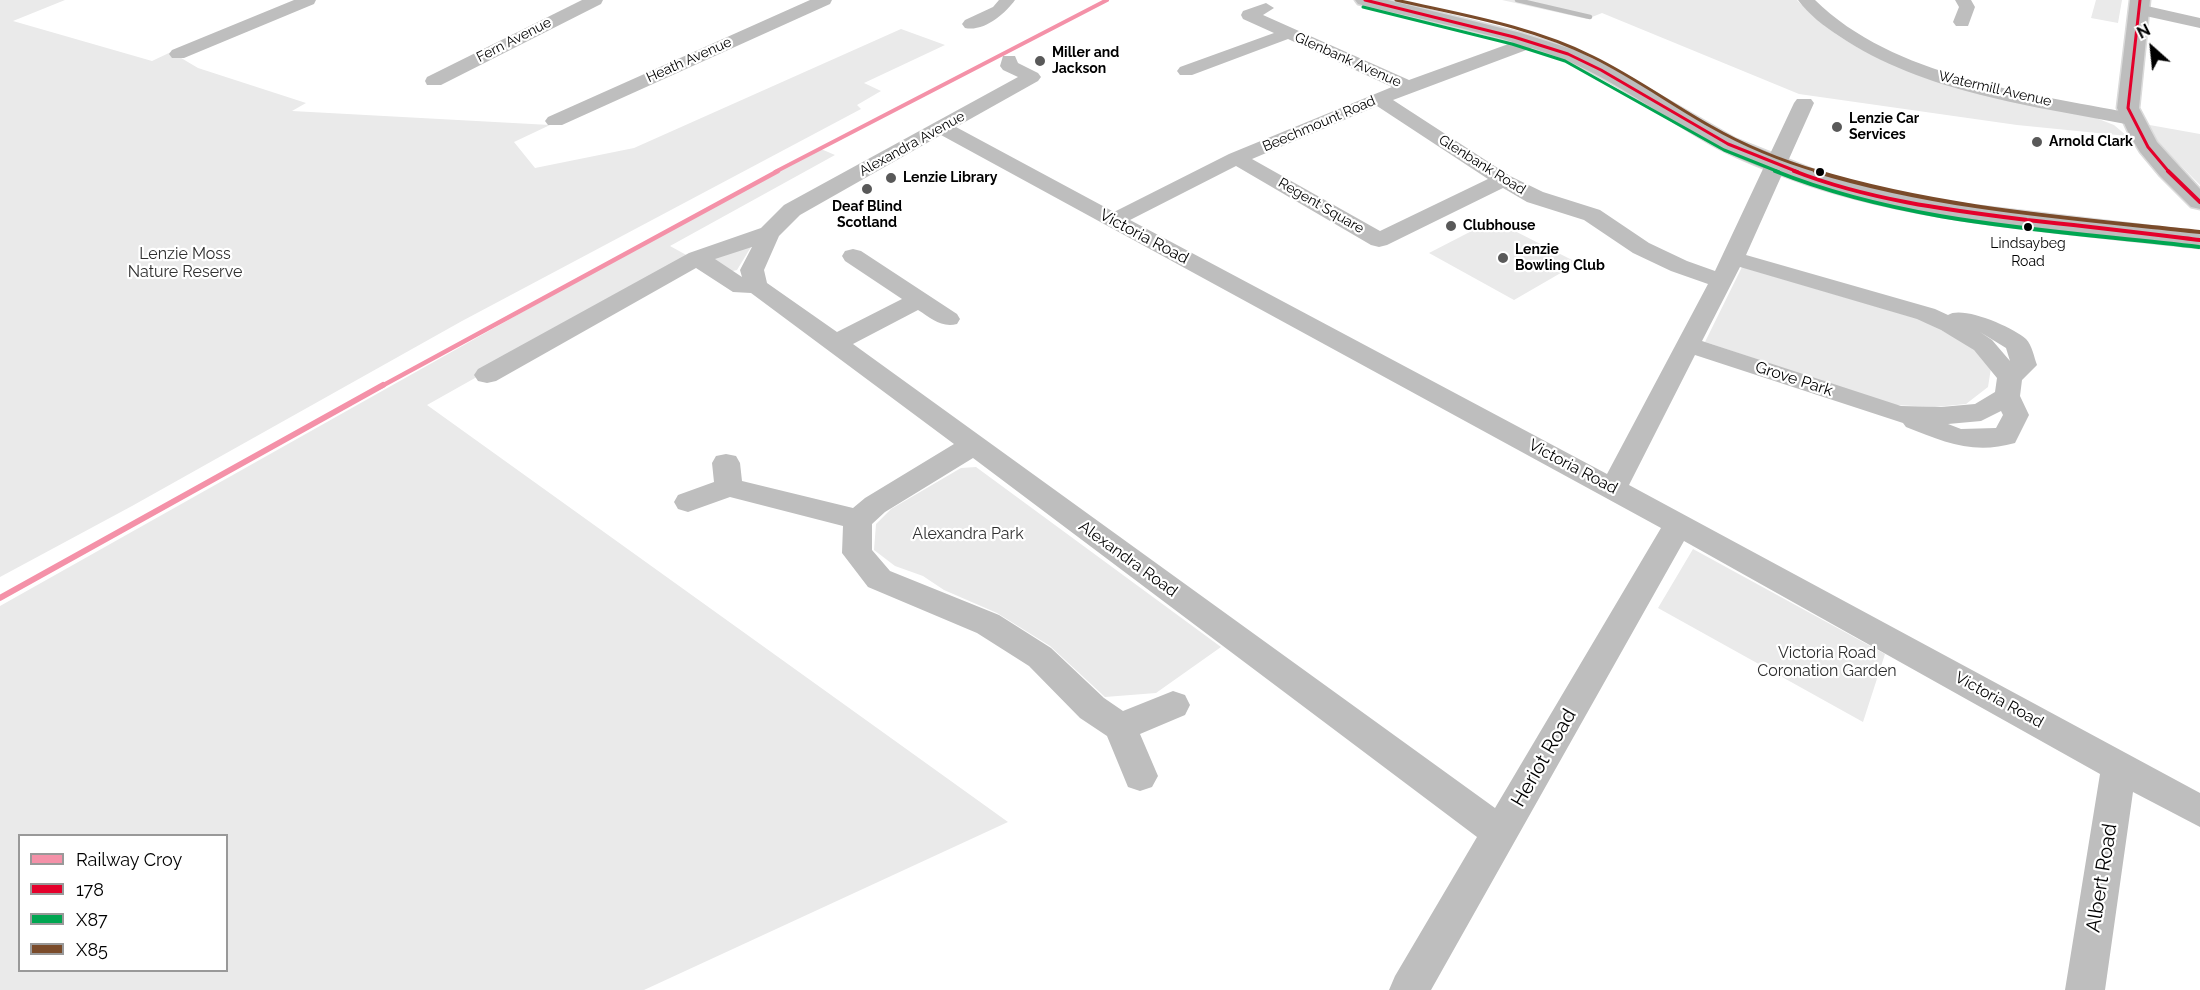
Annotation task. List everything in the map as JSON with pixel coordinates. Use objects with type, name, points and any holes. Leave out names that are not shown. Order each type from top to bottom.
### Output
[{"type":"main road","points":[[1365,0],[1531,42],[1568,54],[1601,70],[1728,144],[1777,166],[1863,193],[1954,212],[2200,240]]},
{"type":"main road","points":[[2139,5],[2127,98],[2131,119],[2162,162],[2200,202]]},
{"type":"street","points":[[178,54],[308,0]]},
{"type":"street","name":"Fern Avenue","points":[[434,81],[594,0]]},
{"type":"street","name":"Heath Avenue","points":[[555,121],[824,0]]},
{"type":"street","points":[[971,24],[999,11],[1007,0]]},
{"type":"street","name":"Watermill Avenue","points":[[1806,0],[1824,18],[1863,44],[1926,72],[2002,94],[2131,119]]},
{"type":"street","points":[[1962,22],[1967,7],[1963,0]]},
{"type":"street","points":[[2139,5],[2200,23]]},
{"type":"street","name":"Glenbank Avenue","points":[[1266,8],[1248,15],[1408,87]]},
{"type":"street","name":"Glenbank Avenue","points":[[1186,71],[1289,33]]},
{"type":"street","name":"Beechmount Road","points":[[1114,220],[1236,158],[1408,87],[1531,42]]},
{"type":"street","name":"Alexandra Avenue","points":[[756,286],[752,270],[758,255],[769,233],[792,210],[1032,77],[1009,66],[1009,60]]},
{"type":"street","name":"Glenbank Road","points":[[1379,99],[1503,180],[1535,197],[1592,215],[1641,248],[1678,266],[1720,280]]},
{"type":"street","points":[[1613,489],[1733,258],[1777,166],[1804,102]]},
{"type":"street","name":"Victoria Road","points":[[942,128],[1613,489],[2200,811]]},
{"type":"street","name":"Regent Square","points":[[1236,158],[1379,240],[1503,180]]},
{"type":"street","name":"Alexandra Avenue","points":[[487,375],[697,258],[769,233]]},
{"type":"street","points":[[853,256],[948,320]]},
{"type":"street","name":"Alexandra Road","points":[[697,258],[741,287],[756,286],[836,343],[1500,833]]},
{"type":"street","name":"Grove Park","points":[[1688,344],[1899,414],[1958,438],[2005,437],[2016,415],[2008,386],[1983,345],[1950,325],[1926,314],[1733,258]]},
{"type":"street","points":[[836,343],[918,300]]},
{"type":"street","points":[[973,445],[875,505],[858,520],[857,553],[879,579],[988,624],[1040,657],[1092,708],[1120,727],[1140,776]]},
{"type":"street","points":[[688,502],[727,475],[858,520]]},
{"type":"street","name":"Heriot Road","points":[[1409,990],[1678,525]]},
{"type":"street","points":[[1120,727],[1173,705]]},
{"type":"street","name":"Albert Road","points":[[2085,990],[2119,766]]},
{"type":"green space","name":"Lenzie Moss Nature Reserve","points":[[0,0],[65,0],[13,21],[152,61],[171,52],[198,68],[306,103],[292,111],[550,125],[514,142],[535,168],[634,148],[901,29],[945,45],[864,83],[881,91],[857,105],[861,109],[462,321],[132,506],[0,577]]},
{"type":"green space","points":[[1502,0],[1797,0],[1837,35],[1879,58],[1925,74],[2096,118],[2114,125],[2127,136],[2017,125],[1799,94],[1602,13],[1587,19]]},
{"type":"green space","points":[[2096,0],[2122,0],[2118,23],[2091,18]]},
{"type":"green space","points":[[2144,124],[2200,134],[2200,185],[2164,149]]},
{"type":"green space","points":[[821,149],[835,155],[670,246],[690,257],[427,405],[1008,822],[644,990],[0,990],[0,606],[654,238]]},
{"type":"green space","name":"Lenzie Bowling Club","points":[[1493,220],[1578,263],[1514,300],[1429,253]]},
{"type":"green space","points":[[754,242],[737,270],[728,272],[709,256]]},
{"type":"green space","points":[[1742,267],[1922,320],[1971,346],[1991,368],[1988,387],[1966,404],[1935,407],[1894,405],[1705,342]]},
{"type":"green space","name":"Alexandra Park","points":[[976,467],[1221,647],[1156,693],[1105,697],[1050,646],[997,613],[944,590],[923,576],[895,566],[874,550],[876,524],[891,509],[961,468]]},
{"type":"green space","name":"Victoria Road Coronation Garden","points":[[1693,549],[1885,654],[1863,722],[1658,608]]},
{"type":"waterway","points":[[1517,0],[1590,17]]},
{"type":"rail line","name":"Croy","points":[[0,598],[689,218],[1107,0]]},
{"type":"transit line","name":"178","points":[[1365,0],[1514,37],[1568,54],[1601,70],[1728,144],[1815,179],[1907,203],[1954,211],[2200,240]]},
{"type":"transit line","name":"X85","points":[[1396,0],[1507,26],[1572,47],[1613,67],[1730,137],[1819,172],[1865,185],[1960,204],[2200,232]]},
{"type":"transit line","name":"178","points":[[2140,0],[2128,108],[2148,147],[2168,171],[2200,202]]},
{"type":"transit line","name":"X87","points":[[1363,7],[1512,44],[1565,61],[1724,150],[1813,186],[1905,210],[1953,218],[2199,247]]},
{"type":"place","name":"Miller and Jackson","points":[[1040,61]]},
{"type":"place","name":"Lenzie Car Services","points":[[1837,127]]},
{"type":"place","name":"Arnold Clark","points":[[2037,142]]},
{"type":"place","name":"Lenzie Library","points":[[891,178]]},
{"type":"place","name":"Deaf Blind Scotland","points":[[867,189]]},
{"type":"place","name":"Clubhouse","points":[[1451,226]]},
{"type":"place","name":"Lindsaybeg Road","points":[[2028,227]]},
{"type":"place","name":"Lenzie Bowling Club","points":[[1503,258]]}]
